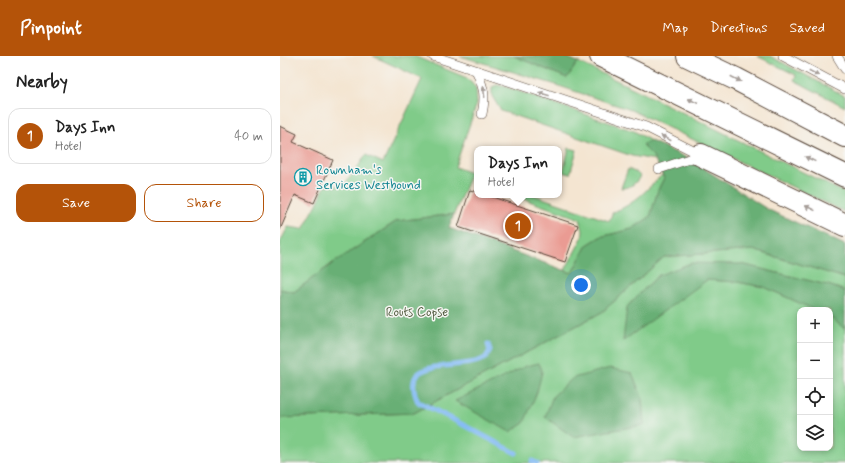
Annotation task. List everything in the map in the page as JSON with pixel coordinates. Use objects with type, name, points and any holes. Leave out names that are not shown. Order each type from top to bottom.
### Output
[{"type":"highway","points":[[601,56],[845,176]]},
{"type":"highway","points":[[688,56],[736,79],[845,136]]},
{"type":"highway","points":[[701,155],[845,225]]},
{"type":"lane","points":[[433,56],[646,128],[701,155]]},
{"type":"lane","points":[[782,56],[845,89]]},
{"type":"lane","points":[[837,56],[845,69]]},
{"type":"lane","points":[[477,72],[484,90],[482,114]]},
{"type":"lane","points":[[659,169],[701,155]]},
{"type":"green space","points":[[373,56],[414,56],[467,78],[476,88],[477,103],[455,167],[471,173],[454,214],[397,221],[333,263],[294,292],[280,289],[280,242],[288,227],[303,229],[325,186],[343,186],[366,155],[383,163],[422,79]]},
{"type":"green space","points":[[460,56],[514,56],[567,78],[578,62],[845,193],[845,212],[631,110],[553,84]]},
{"type":"green space","points":[[514,56],[564,56],[578,62],[567,78]]},
{"type":"green space","points":[[757,56],[770,56],[845,96],[845,107],[794,80],[796,75]]},
{"type":"green space","points":[[497,85],[634,131],[651,141],[642,145],[655,160],[632,156],[501,111],[492,96],[492,87]]},
{"type":"green space","name":"Routs Copse","points":[[651,141],[689,159],[767,209],[845,245],[845,278],[753,250],[664,257],[602,312],[414,413],[280,418],[280,289],[294,292],[333,263],[397,221],[454,214],[449,228],[572,273],[587,245],[600,237],[632,229],[650,217],[658,190],[664,178],[653,156],[642,145]]},
{"type":"green space","points":[[569,148],[577,150],[570,174],[563,172]]},
{"type":"green space","points":[[628,169],[640,176],[632,185],[621,188]]},
{"type":"green space","points":[[662,175],[664,178],[658,190],[650,217],[632,229],[600,237],[587,245],[572,273],[565,270],[582,238],[583,231],[580,219],[520,198],[543,198],[609,221],[613,212],[634,201]]},
{"type":"green space","points":[[753,250],[845,278],[845,291],[831,286],[741,264],[659,275],[627,307],[707,280],[737,282],[764,287],[808,307],[797,307],[797,451],[833,451],[833,319],[845,329],[845,463],[280,463],[280,418],[414,413],[602,312],[664,257]]},
{"type":"green space","points":[[691,263],[741,264],[831,286],[845,291],[845,329],[833,319],[833,307],[808,307],[764,287],[737,282],[707,280],[623,341],[627,307],[659,275]]},
{"type":"green space","points":[[539,363],[542,372],[537,392],[524,423],[510,432],[455,401],[526,366]]},
{"type":"green space","points":[[610,368],[632,373],[642,397],[644,425],[573,437],[545,417],[553,396],[573,378]]},
{"type":"building","name":"Rownham's Services Westbound","points":[[280,126],[297,134],[293,142],[333,160],[314,203],[295,195],[280,230]]},
{"type":"building","points":[[470,190],[474,191],[474,198],[495,198],[578,225],[565,262],[458,227]]},
{"type":"waterway","points":[[488,344],[490,351],[485,358],[474,362],[434,367],[423,370],[416,377],[414,387],[418,402],[516,453]]},
{"type":"waterway","points":[[532,461],[537,463]]},
{"type":"place","name":"Rownham's Services Westbound","points":[[303,177]]},
{"type":"place","name":"Days Inn","points":[[518,226]]}]
